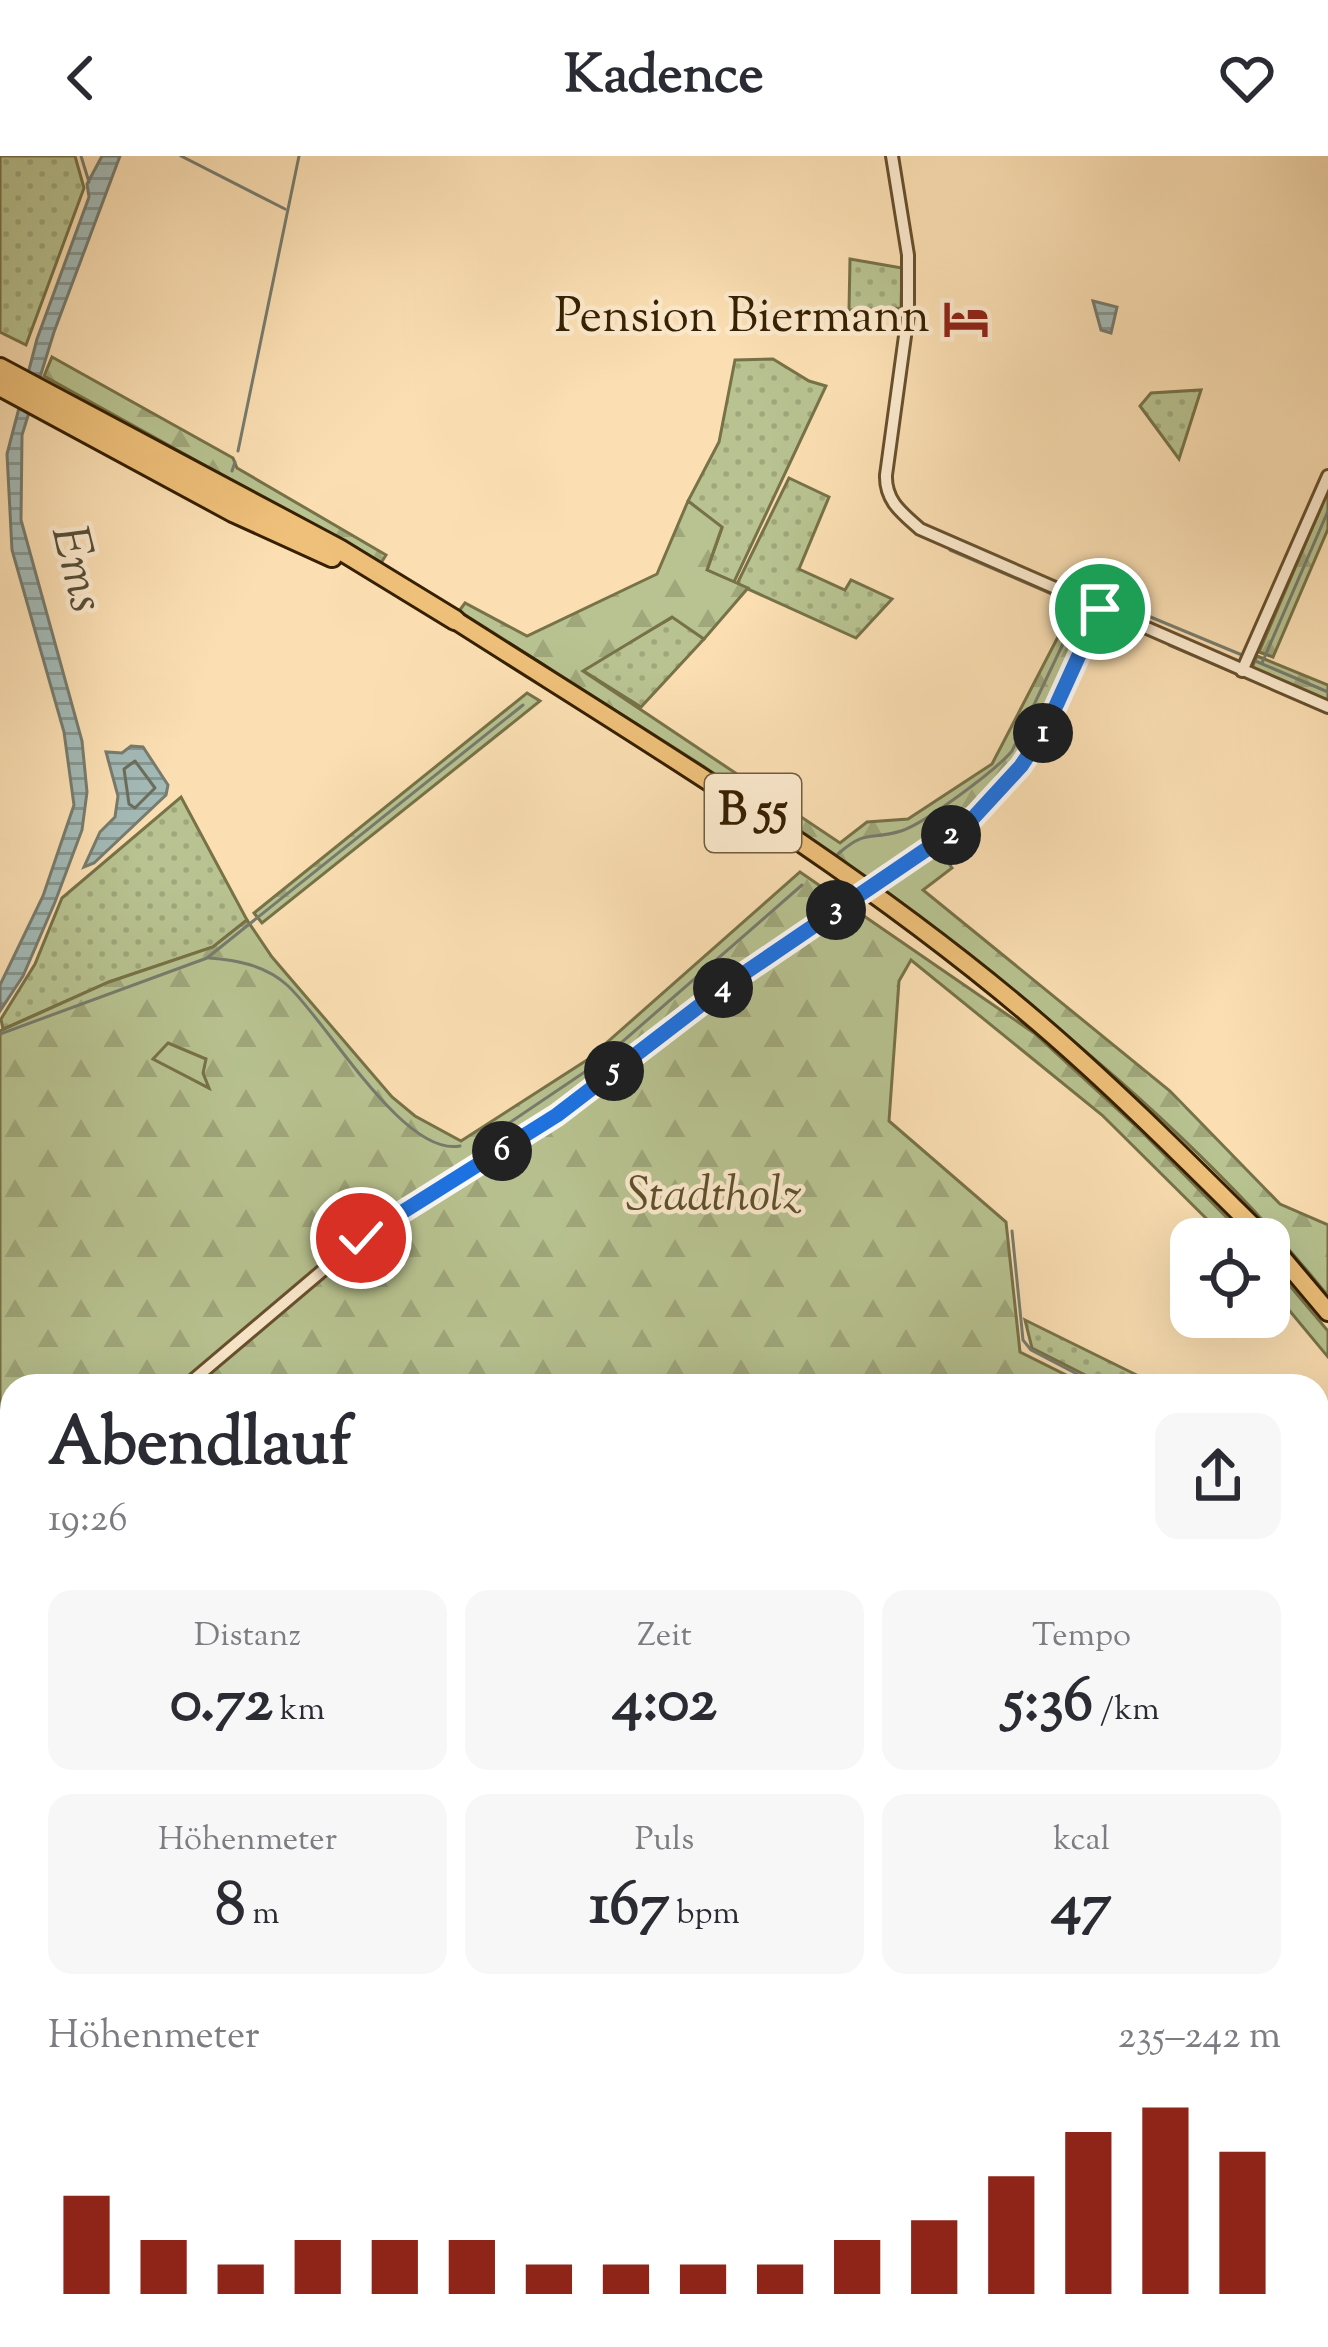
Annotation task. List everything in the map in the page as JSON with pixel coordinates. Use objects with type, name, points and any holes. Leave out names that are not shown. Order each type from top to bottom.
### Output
[{"type":"highway","name":"B 55","points":[[0,368],[60,408]]},
{"type":"highway","name":"B 55","points":[[0,386],[60,408],[339,549],[455,620]]},
{"type":"main road","name":"B 55","points":[[455,620],[696,773],[982,976],[1148,1121],[1244,1218]]},
{"type":"main road","name":"B 55","points":[[1290,1268],[1328,1312]]},
{"type":"street","points":[[892,156],[908,255],[908,314],[886,476],[890,499],[920,529],[1328,707]]},
{"type":"street","points":[[1242,670],[1328,476]]},
{"type":"street","points":[[200,1374],[361,1238],[557,1115],[724,987],[964,825],[1021,766],[1045,730],[1100,609]]},
{"type":"green space","points":[[0,156],[75,156],[84,188],[26,345],[0,332]]},
{"type":"green space","points":[[850,259],[902,268],[901,308],[849,310]]},
{"type":"green space","points":[[52,357],[233,458],[237,468],[386,555],[381,563],[44,376]]},
{"type":"green space","points":[[773,359],[826,386],[734,582],[707,570],[722,528],[688,501],[719,442],[735,360]]},
{"type":"green space","points":[[1201,390],[1179,459],[1140,406],[1151,393]]},
{"type":"green space","points":[[789,478],[829,497],[799,569],[845,590],[851,580],[892,599],[856,638],[737,584]]},
{"type":"green space","points":[[1328,491],[1328,529],[1273,657],[1259,652]]},
{"type":"green space","points":[[688,501],[722,527],[707,570],[748,588],[704,639],[672,617],[583,671],[840,843],[867,822],[908,819],[992,764],[1074,606],[1091,614],[1041,720],[1010,770],[946,832],[868,882],[703,766],[459,611],[465,603],[527,636],[657,574]]},
{"type":"green space","points":[[673,617],[704,639],[641,707],[582,670]]},
{"type":"green space","points":[[1257,656],[1328,685],[1328,703],[1251,670]]},
{"type":"green space","points":[[527,693],[540,701],[262,923],[254,913]]},
{"type":"green space","points":[[181,797],[247,920],[213,947],[109,982],[3,1029],[1,1019],[35,964],[62,898]]},
{"type":"green space","points":[[940,851],[952,868],[923,890],[1170,1091],[1280,1204],[1328,1225],[1328,1296],[1290,1251],[1290,1218],[1260,1218],[1118,1079],[882,891]]},
{"type":"green space","name":"Stadtholz","points":[[800,872],[1034,1033],[1227,1218],[1206,1218],[1102,1115],[911,960],[899,981],[889,1121],[1006,1222],[1020,1352],[1064,1374],[0,1374],[0,1031],[109,982],[213,947],[247,920],[272,957],[392,1097],[415,1116],[461,1141],[587,1060]],"holes":[[[153,1058],[205,1059],[207,1087]]]},
{"type":"green space","points":[[168,1043],[206,1059],[203,1073],[209,1088],[153,1059]]},
{"type":"green space","points":[[1290,1286],[1328,1331],[1328,1357],[1290,1311]]},
{"type":"green space","points":[[1025,1320],[1135,1374],[1083,1374],[1032,1348]]},
{"type":"water","points":[[102,156],[120,156],[54,332],[22,435],[21,520],[82,741],[87,792],[82,830],[55,902],[23,976],[0,1011],[0,985],[43,896],[74,805],[64,732],[12,550],[7,454],[37,339],[89,197],[87,184]]},
{"type":"water","points":[[1093,301],[1117,307],[1111,333],[1101,330]]},
{"type":"water","points":[[131,746],[143,747],[168,785],[166,795],[84,867],[100,832],[115,817],[118,796],[106,752],[122,753]]},
{"type":"waterway","points":[[81,156],[89,182]]},
{"type":"waterway","points":[[181,156],[285,209]]},
{"type":"waterway","points":[[238,451],[299,156]]},
{"type":"waterway","points":[[232,471],[235,462]]},
{"type":"waterway","points":[[1262,663],[1328,511]]},
{"type":"waterway","points":[[950,550],[1068,601]]},
{"type":"waterway","points":[[1087,594],[1242,655]]},
{"type":"waterway","points":[[838,854],[863,838],[912,826],[1004,760],[1080,608]]},
{"type":"waterway","points":[[1169,645],[1328,713]]},
{"type":"waterway","points":[[1253,660],[1328,692]]},
{"type":"waterway","points":[[0,1034],[207,958],[523,705]]},
{"type":"waterway","points":[[475,1142],[598,1063],[802,885]]},
{"type":"waterway","points":[[209,958],[250,965],[278,978],[390,1109],[438,1144],[460,1146]]},
{"type":"waterway","points":[[1012,1231],[1023,1340],[1031,1350],[1077,1374]]},
{"type":"place","name":"Pension Biermann","points":[[966,319]]},
{"type":"route","points":[[361,1238],[557,1115],[724,987],[974,817],[1021,766],[1045,730],[1100,609]]},
{"type":"water label","name":"Ems","points":[[75,569]]}]
